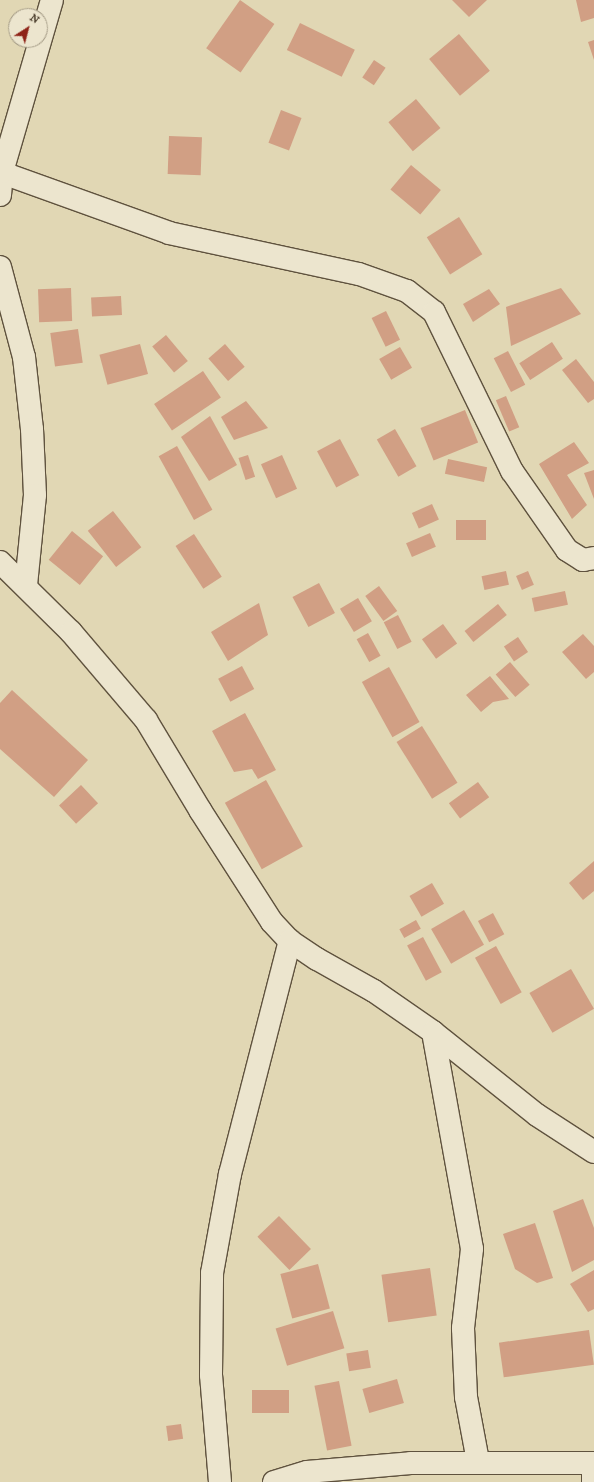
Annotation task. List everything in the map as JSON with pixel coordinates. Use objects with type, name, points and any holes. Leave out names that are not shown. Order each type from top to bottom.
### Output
[{"type":"street","points":[[0,195],[1,172],[52,0]]},
{"type":"street","points":[[1,172],[169,233],[359,274],[407,291],[434,312],[512,471],[567,550],[583,560],[594,558]]},
{"type":"street","points":[[0,267],[24,357],[32,429],[35,495],[26,585]]},
{"type":"street","points":[[0,562],[26,585],[115,681],[146,720],[200,810],[272,922],[290,941],[317,960],[374,992],[433,1032],[537,1115],[594,1152]]},
{"type":"street","points":[[220,1482],[211,1375],[212,1273],[230,1174],[290,941]]},
{"type":"street","points":[[433,1032],[472,1250],[463,1328],[466,1397],[478,1461]]},
{"type":"street","points":[[274,1482],[307,1472],[411,1462],[478,1461],[593,1469]]},
{"type":"building","points":[[240,0],[274,24],[241,72],[206,48]]},
{"type":"building","points":[[452,0],[487,0],[469,17]]},
{"type":"building","points":[[576,0],[594,0],[594,18],[581,22]]},
{"type":"building","points":[[300,23],[355,50],[342,77],[287,50]]},
{"type":"building","points":[[459,34],[490,71],[460,96],[429,59]]},
{"type":"building","points":[[594,40],[594,60],[588,42]]},
{"type":"building","points":[[374,60],[386,68],[374,85],[362,77]]},
{"type":"building","points":[[416,99],[440,128],[413,151],[388,122]]},
{"type":"building","points":[[281,110],[302,118],[289,151],[268,143]]},
{"type":"building","points":[[169,136],[202,137],[201,175],[168,174]]},
{"type":"building","points":[[411,165],[441,190],[420,215],[390,190]]},
{"type":"building","points":[[459,217],[482,254],[450,274],[427,237]]},
{"type":"building","points":[[71,288],[72,321],[39,322],[38,289]]},
{"type":"building","points":[[561,288],[581,314],[511,346],[506,307]]},
{"type":"building","points":[[489,289],[500,304],[473,322],[463,304]]},
{"type":"building","points":[[121,296],[122,315],[92,317],[91,298]]},
{"type":"building","points":[[386,311],[400,340],[386,347],[372,318]]},
{"type":"building","points":[[78,329],[83,363],[55,367],[50,333]]},
{"type":"building","points":[[166,335],[188,361],[174,373],[152,347]]},
{"type":"building","points":[[552,342],[563,359],[530,380],[519,363]]},
{"type":"building","points":[[140,344],[148,374],[107,385],[99,355]]},
{"type":"building","points":[[225,344],[245,367],[228,381],[208,358]]},
{"type":"building","points":[[400,347],[412,368],[391,380],[379,359]]},
{"type":"building","points":[[508,351],[525,385],[511,392],[494,358]]},
{"type":"building","points":[[576,359],[594,382],[594,399],[588,403],[562,370]]},
{"type":"building","points":[[203,371],[221,398],[172,431],[154,404]]},
{"type":"building","points":[[506,396],[519,427],[509,432],[496,400]]},
{"type":"building","points":[[246,401],[268,428],[234,440],[221,417]]},
{"type":"building","points":[[465,410],[478,442],[434,460],[420,428]]},
{"type":"building","points":[[210,416],[237,465],[209,481],[181,437]]},
{"type":"building","points":[[395,429],[417,466],[398,477],[377,440]]},
{"type":"building","points":[[340,439],[359,475],[336,487],[317,451]]},
{"type":"building","points":[[574,442],[589,463],[567,475],[587,505],[572,519],[539,464]]},
{"type":"building","points":[[177,446],[212,510],[194,520],[159,456]]},
{"type":"building","points":[[248,455],[255,477],[246,480],[238,458]]},
{"type":"building","points":[[282,455],[297,489],[276,498],[261,464]]},
{"type":"building","points":[[448,459],[487,467],[484,482],[445,474]]},
{"type":"building","points":[[594,470],[594,499],[584,473]]},
{"type":"building","points":[[432,504],[439,520],[419,528],[412,513]]},
{"type":"building","points":[[113,511],[141,547],[116,567],[88,531]]},
{"type":"building","points":[[456,520],[486,520],[486,540],[456,540]]},
{"type":"building","points":[[72,531],[103,556],[80,585],[49,560]]},
{"type":"building","points":[[430,533],[436,547],[412,557],[406,543]]},
{"type":"building","points":[[194,534],[222,577],[203,589],[176,546]]},
{"type":"building","points":[[506,571],[509,585],[484,590],[482,576]]},
{"type":"building","points":[[528,571],[534,585],[522,590],[516,576]]},
{"type":"building","points":[[319,583],[335,613],[308,627],[293,597]]},
{"type":"building","points":[[379,586],[397,611],[383,621],[365,596]]},
{"type":"building","points":[[565,591],[568,605],[535,612],[532,598]]},
{"type":"building","points":[[358,598],[372,621],[354,632],[340,609]]},
{"type":"building","points":[[259,603],[268,635],[228,661],[211,632]]},
{"type":"building","points":[[498,604],[507,615],[473,642],[465,631]]},
{"type":"building","points":[[398,615],[412,642],[397,649],[384,622]]},
{"type":"building","points":[[443,624],[457,643],[436,659],[422,639]]},
{"type":"building","points":[[368,633],[381,656],[369,662],[357,639]]},
{"type":"building","points":[[583,634],[594,646],[594,672],[586,679],[562,652]]},
{"type":"building","points":[[518,637],[528,652],[514,661],[504,647]]},
{"type":"building","points":[[510,662],[530,685],[515,697],[496,674]]},
{"type":"building","points":[[242,666],[254,689],[230,702],[218,679]]},
{"type":"building","points":[[389,667],[420,722],[392,737],[362,682]]},
{"type":"building","points":[[490,676],[509,699],[493,702],[481,712],[466,695]]},
{"type":"building","points":[[12,690],[88,760],[54,797],[0,749],[0,703]]},
{"type":"building","points":[[245,713],[276,770],[258,779],[252,769],[234,772],[212,731]]},
{"type":"building","points":[[422,726],[458,783],[432,799],[397,742]]},
{"type":"building","points":[[266,780],[303,846],[262,869],[225,803]]},
{"type":"building","points":[[478,782],[489,797],[460,819],[449,803]]},
{"type":"building","points":[[81,785],[98,803],[76,824],[59,805]]},
{"type":"building","points":[[594,861],[594,891],[583,900],[569,883]]},
{"type":"building","points":[[432,883],[444,904],[421,917],[409,896]]},
{"type":"building","points":[[464,910],[484,945],[451,964],[431,929]]},
{"type":"building","points":[[493,913],[504,934],[489,942],[478,921]]},
{"type":"building","points":[[416,920],[421,929],[404,938],[399,929]]},
{"type":"building","points":[[423,937],[442,972],[426,981],[407,945]]},
{"type":"building","points":[[496,946],[522,992],[501,1004],[475,958]]},
{"type":"building","points":[[571,969],[594,1009],[552,1033],[529,993]]},
{"type":"building","points":[[583,1199],[594,1228],[594,1260],[572,1272],[553,1211]]},
{"type":"building","points":[[279,1216],[311,1249],[289,1270],[257,1237]]},
{"type":"building","points":[[535,1223],[553,1278],[537,1283],[515,1269],[503,1234]]},
{"type":"building","points":[[318,1264],[330,1308],[292,1319],[280,1274]]},
{"type":"building","points":[[430,1268],[437,1316],[388,1322],[381,1275]]},
{"type":"building","points":[[594,1270],[594,1309],[588,1312],[570,1284]]},
{"type":"building","points":[[333,1311],[344,1348],[287,1366],[276,1329]]},
{"type":"building","points":[[589,1330],[594,1365],[504,1377],[499,1343]]},
{"type":"building","points":[[368,1350],[371,1368],[349,1371],[346,1353]]},
{"type":"building","points":[[397,1379],[404,1403],[369,1413],[362,1389]]},
{"type":"building","points":[[339,1381],[352,1446],[327,1451],[314,1386]]},
{"type":"building","points":[[252,1390],[289,1390],[289,1413],[252,1413]]},
{"type":"building","points":[[181,1424],[183,1439],[168,1441],[166,1426]]}]
